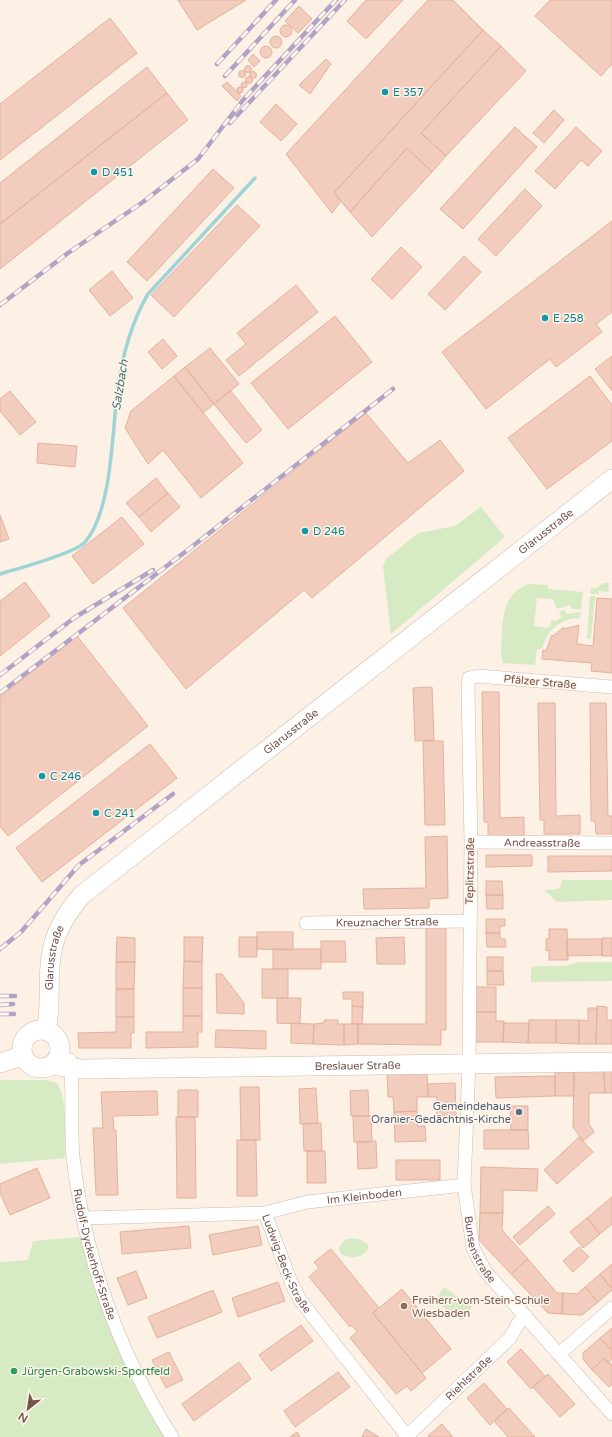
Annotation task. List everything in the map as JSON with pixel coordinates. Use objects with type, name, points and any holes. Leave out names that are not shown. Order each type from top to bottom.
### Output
[{"type":"street","name":"Glarusstraße","points":[[46,1030],[50,1007],[51,957],[56,936],[63,920],[82,895],[612,479]]},
{"type":"street","name":"Pfälzer Straße","points":[[469,678],[478,676],[612,687]]},
{"type":"street","name":"Teplitzstraße","points":[[469,678],[471,842],[469,921],[469,1064]]},
{"type":"street","name":"Andreasstraße","points":[[471,842],[612,843]]},
{"type":"street","name":"Kreuznacher Straße","points":[[306,923],[469,921]]},
{"type":"street","points":[[36,1030],[46,1030],[56,1037],[63,1060],[38,1068],[29,1064],[22,1056],[21,1047],[25,1038],[36,1030]]},
{"type":"street","points":[[0,1062],[22,1056]]},
{"type":"street","name":"Breslauer Straße","points":[[63,1060],[103,1068],[612,1062]]},
{"type":"street","name":"Rudolf-Dyckerhoff-Straße","points":[[63,1060],[74,1157],[84,1218],[100,1279],[128,1358],[154,1408],[172,1437]]},
{"type":"street","name":"Bunsenstraße","points":[[469,1064],[464,1185],[472,1248],[485,1271],[612,1414]]},
{"type":"street","name":"Im Kleinboden","points":[[264,1213],[307,1202],[464,1185]]},
{"type":"street","name":"Ludwig-Beck-Straße","points":[[84,1218],[264,1213],[291,1282],[300,1300],[407,1436]]},
{"type":"street","points":[[559,1354],[612,1308]]},
{"type":"street","name":"Riehlstraße","points":[[407,1436],[510,1338],[519,1322],[526,1316]]},
{"type":"green space","points":[[481,507],[505,537],[391,634],[383,566],[386,559],[418,533],[455,526]]},
{"type":"green space","points":[[603,583],[609,583],[608,592],[599,591],[599,594],[590,594],[591,588],[597,588]]},
{"type":"green space","points":[[529,584],[548,585],[548,589],[583,592],[581,609],[572,609],[570,605],[557,609],[553,599],[537,598],[534,626],[547,628],[551,625],[551,620],[556,621],[562,617],[559,612],[564,610],[567,614],[581,612],[580,618],[567,620],[551,631],[544,642],[542,649],[537,649],[535,665],[503,663],[501,655],[503,624],[507,604],[519,589]]},
{"type":"green space","points":[[590,596],[595,596],[591,639],[587,638]]},
{"type":"green space","points":[[562,880],[612,880],[612,900],[557,902],[544,890],[558,889],[561,886]]},
{"type":"green space","points":[[577,962],[612,962],[612,981],[531,982],[531,971],[533,966],[566,966]]},
{"type":"green space","points":[[0,1080],[46,1080],[57,1083],[61,1091],[64,1109],[65,1158],[0,1164]]},
{"type":"green space","points":[[81,1237],[88,1264],[103,1304],[152,1414],[164,1437],[0,1437],[0,1262],[28,1260],[33,1241]]},
{"type":"green space","points":[[346,1239],[360,1240],[368,1245],[368,1249],[362,1255],[355,1257],[344,1255],[340,1253],[339,1247]]},
{"type":"green space","points":[[444,1287],[472,1307],[462,1321],[435,1301]]},
{"type":"building","points":[[178,0],[246,0],[197,30]]},
{"type":"building","points":[[366,0],[403,0],[366,39],[347,21]]},
{"type":"building","name":"E 357","points":[[428,0],[453,0],[483,30],[334,193],[341,201],[332,213],[286,154]]},
{"type":"building","points":[[550,0],[612,0],[612,64],[601,76],[535,16]]},
{"type":"building","points":[[299,6],[312,19],[298,33],[285,21]]},
{"type":"building","points":[[110,18],[137,53],[0,160],[0,104]]},
{"type":"building","points":[[284,25],[288,25],[292,31],[288,37],[284,37],[280,33],[280,29]]},
{"type":"building","points":[[483,30],[501,46],[421,133],[446,156],[432,172],[407,148],[350,212],[334,193]]},
{"type":"building","points":[[274,36],[278,36],[282,42],[278,48],[274,48],[270,44],[270,40]]},
{"type":"building","points":[[264,46],[268,46],[272,52],[268,58],[264,58],[260,54],[260,50]]},
{"type":"building","points":[[501,46],[526,71],[446,156],[421,133]]},
{"type":"building","points":[[253,54],[260,61],[254,67],[248,60]]},
{"type":"building","points":[[326,59],[331,64],[310,94],[299,85]]},
{"type":"building","points":[[248,66],[251,69],[248,72],[245,69]]},
{"type":"building","points":[[147,67],[167,93],[0,224],[0,183]]},
{"type":"building","points":[[242,71],[245,74],[242,77],[239,74]]},
{"type":"building","points":[[253,71],[256,72],[256,78],[253,79],[250,78],[249,75],[250,72]]},
{"type":"building","points":[[249,77],[252,80],[249,83],[246,80]]},
{"type":"building","points":[[227,82],[241,96],[237,101],[222,86]]},
{"type":"building","points":[[244,82],[247,85],[244,88],[241,85]]},
{"type":"building","points":[[240,87],[243,90],[240,93],[237,90]]},
{"type":"building","name":"D 451","points":[[167,93],[188,120],[0,269],[0,224]]},
{"type":"building","points":[[276,104],[297,124],[281,141],[260,122]]},
{"type":"building","points":[[554,110],[564,120],[544,143],[533,133]]},
{"type":"building","points":[[515,127],[537,147],[463,229],[440,209]]},
{"type":"building","points":[[576,127],[602,151],[588,166],[581,160],[555,189],[535,171]]},
{"type":"building","points":[[407,148],[432,172],[372,237],[350,212]]},
{"type":"building","points":[[213,169],[234,188],[147,281],[127,262]]},
{"type":"building","points":[[525,189],[542,206],[496,256],[478,239]]},
{"type":"building","points":[[237,205],[260,226],[174,317],[151,295]]},
{"type":"building","name":"E 258","points":[[612,221],[612,312],[596,324],[602,332],[556,367],[550,359],[486,409],[442,352]]},
{"type":"building","points":[[401,247],[422,267],[392,299],[371,279]]},
{"type":"building","points":[[464,256],[481,272],[445,310],[428,294]]},
{"type":"building","points":[[112,271],[133,298],[110,316],[89,290]]},
{"type":"building","points":[[296,285],[318,312],[239,376],[226,360],[246,344],[237,333]]},
{"type":"building","points":[[335,316],[372,362],[288,429],[251,383]]},
{"type":"building","points":[[163,339],[177,356],[162,369],[148,352]]},
{"type":"building","points":[[210,348],[239,384],[214,404],[185,367]]},
{"type":"building","points":[[612,356],[612,391],[595,369]]},
{"type":"building","points":[[185,367],[214,404],[203,413],[174,376]]},
{"type":"building","points":[[174,376],[243,463],[201,498],[163,450],[148,464],[125,428],[131,411]]},
{"type":"building","points":[[590,376],[612,405],[612,441],[547,489],[508,438]]},
{"type":"building","points":[[230,390],[262,430],[246,443],[214,404]]},
{"type":"building","points":[[10,391],[36,422],[20,435],[0,411],[0,399]]},
{"type":"building","name":"D 246","points":[[366,413],[408,463],[440,440],[464,471],[312,598],[304,590],[186,689],[123,608]]},
{"type":"building","points":[[38,443],[77,446],[75,467],[37,463]]},
{"type":"building","points":[[156,478],[168,493],[139,517],[126,503]]},
{"type":"building","points":[[168,493],[180,507],[151,532],[139,517]]},
{"type":"building","points":[[0,515],[9,539],[0,542]]},
{"type":"building","points":[[122,517],[144,544],[93,584],[72,556]]},
{"type":"building","points":[[25,582],[50,616],[0,656],[0,601]]},
{"type":"building","points":[[597,598],[612,599],[612,673],[591,671],[592,663],[542,659],[543,650],[546,651],[552,635],[553,636],[564,627],[564,629],[579,625],[577,644],[593,646]]},
{"type":"building","name":"C 246","points":[[77,636],[148,726],[8,836],[0,826],[0,697]]},
{"type":"building","points":[[432,687],[434,740],[415,741],[413,688]]},
{"type":"building","points":[[482,692],[499,692],[500,818],[524,817],[524,836],[488,836],[488,822],[484,822]]},
{"type":"building","points":[[538,703],[555,703],[556,816],[580,815],[580,834],[544,834],[544,820],[540,820]]},
{"type":"building","points":[[590,703],[606,703],[608,816],[612,816],[612,834],[596,834],[595,821],[591,821]]},
{"type":"building","points":[[423,741],[443,741],[445,825],[425,825]]},
{"type":"building","name":"C 241","points":[[150,744],[177,778],[42,882],[16,848]]},
{"type":"building","points":[[447,836],[448,898],[429,899],[429,908],[364,909],[363,889],[426,888],[425,837]]},
{"type":"building","points":[[486,855],[532,855],[532,866],[486,867]]},
{"type":"building","points":[[548,856],[612,856],[612,871],[548,872]]},
{"type":"building","points":[[486,881],[502,881],[503,895],[486,895]]},
{"type":"building","points":[[486,895],[503,895],[503,909],[487,909]]},
{"type":"building","points":[[486,919],[505,919],[505,926],[500,926],[500,933],[486,933]]},
{"type":"building","points":[[426,927],[446,927],[446,1030],[441,1030],[441,1045],[358,1044],[358,1024],[426,1024]]},
{"type":"building","points":[[549,929],[567,929],[568,960],[549,960],[549,950],[546,951],[546,939],[549,939]]},
{"type":"building","points":[[257,932],[293,932],[293,950],[257,949]]},
{"type":"building","points":[[486,933],[500,933],[500,939],[505,939],[506,947],[487,947]]},
{"type":"building","points":[[117,937],[135,938],[135,962],[116,962]]},
{"type":"building","points":[[184,937],[203,937],[202,962],[184,961]]},
{"type":"building","points":[[239,937],[257,937],[257,957],[239,957]]},
{"type":"building","points":[[404,937],[405,964],[377,964],[376,938]]},
{"type":"building","points":[[602,938],[612,938],[612,956],[602,956]]},
{"type":"building","points":[[567,939],[602,939],[602,955],[567,956]]},
{"type":"building","points":[[321,941],[345,941],[346,962],[321,962]]},
{"type":"building","points":[[273,949],[321,949],[321,969],[273,969]]},
{"type":"building","points":[[487,957],[503,957],[503,971],[487,971]]},
{"type":"building","points":[[184,961],[202,962],[202,988],[183,988]]},
{"type":"building","points":[[116,962],[135,962],[134,989],[116,989]]},
{"type":"building","points":[[262,969],[288,969],[288,998],[262,998]]},
{"type":"building","points":[[487,971],[503,971],[504,985],[487,985]]},
{"type":"building","points":[[216,974],[222,974],[244,1003],[244,1014],[217,1013]]},
{"type":"building","points":[[476,987],[496,987],[496,1012],[475,1012]]},
{"type":"building","points":[[183,988],[202,988],[202,1016],[183,1016]]},
{"type":"building","points":[[116,989],[134,989],[134,1017],[116,1017]]},
{"type":"building","points":[[343,992],[363,992],[363,1007],[352,1006],[352,999],[343,999]]},
{"type":"building","points":[[277,998],[301,998],[300,1024],[277,1023]]},
{"type":"building","points":[[352,1006],[363,1007],[362,1024],[352,1024]]},
{"type":"building","points":[[597,1006],[607,1007],[607,1020],[612,1020],[612,1044],[596,1044]]},
{"type":"building","points":[[588,1008],[597,1008],[596,1044],[579,1044],[579,1020],[588,1021]]},
{"type":"building","points":[[475,1012],[496,1012],[496,1021],[504,1021],[503,1042],[475,1042]]},
{"type":"building","points":[[183,1016],[202,1016],[202,1032],[198,1032],[198,1047],[146,1048],[146,1032],[183,1032]]},
{"type":"building","points":[[116,1017],[134,1017],[134,1033],[131,1033],[131,1048],[79,1048],[78,1033],[116,1032]]},
{"type":"building","points":[[324,1020],[338,1020],[338,1024],[344,1024],[344,1045],[313,1044],[314,1024],[324,1023]]},
{"type":"building","points":[[529,1020],[556,1020],[556,1043],[528,1043]]},
{"type":"building","points":[[556,1020],[579,1020],[579,1044],[556,1043]]},
{"type":"building","points":[[291,1023],[314,1024],[313,1044],[291,1043]]},
{"type":"building","points":[[504,1023],[529,1023],[528,1043],[503,1042]]},
{"type":"building","points":[[344,1024],[358,1024],[358,1044],[344,1045]]},
{"type":"building","points":[[216,1030],[266,1031],[266,1049],[215,1047]]},
{"type":"building","points":[[574,1070],[604,1071],[605,1093],[589,1093],[589,1124],[594,1132],[583,1141],[573,1127]]},
{"type":"building","points":[[604,1071],[612,1071],[612,1093],[605,1093]]},
{"type":"building","points":[[555,1072],[574,1072],[574,1096],[555,1096]]},
{"type":"building","points":[[427,1073],[428,1097],[417,1097],[417,1111],[394,1112],[393,1097],[388,1097],[387,1074]]},
{"type":"building","points":[[555,1076],[555,1096],[496,1098],[495,1077]]},
{"type":"building","points":[[455,1083],[456,1116],[437,1116],[437,1097],[428,1097],[428,1084]]},
{"type":"building","points":[[240,1087],[259,1087],[260,1140],[241,1140]]},
{"type":"building","points":[[316,1088],[318,1123],[300,1124],[299,1089]]},
{"type":"building","points":[[178,1090],[198,1090],[198,1117],[178,1117]]},
{"type":"building","points":[[368,1090],[369,1116],[351,1116],[350,1091]]},
{"type":"building","points":[[157,1091],[158,1115],[113,1116],[114,1130],[116,1130],[118,1195],[96,1195],[93,1128],[103,1128],[101,1092]]},
{"type":"building","name":"Gemeindehaus Oranier-Gedächtnis-Kirche","points":[[510,1106],[528,1106],[528,1130],[511,1130]]},
{"type":"building","points":[[417,1111],[417,1126],[425,1126],[426,1141],[395,1142],[394,1112]]},
{"type":"building","points":[[353,1116],[371,1116],[372,1142],[354,1142]]},
{"type":"building","points":[[176,1117],[195,1117],[196,1198],[177,1198]]},
{"type":"building","points":[[321,1123],[322,1151],[304,1151],[303,1124]]},
{"type":"building","points":[[484,1130],[528,1130],[529,1149],[484,1149]]},
{"type":"building","points":[[579,1137],[593,1152],[557,1184],[544,1170]]},
{"type":"building","points":[[237,1140],[256,1140],[257,1196],[237,1196]]},
{"type":"building","points":[[376,1141],[377,1168],[358,1169],[357,1142]]},
{"type":"building","points":[[307,1151],[325,1151],[326,1183],[307,1183]]},
{"type":"building","points":[[396,1160],[440,1160],[440,1180],[396,1180]]},
{"type":"building","points":[[481,1167],[538,1169],[537,1191],[503,1190],[503,1213],[480,1213]]},
{"type":"building","points":[[37,1168],[50,1198],[10,1215],[0,1193],[0,1184]]},
{"type":"building","points":[[612,1197],[612,1224],[600,1234],[587,1218]]},
{"type":"building","points":[[548,1206],[555,1214],[520,1245],[513,1237]]},
{"type":"building","points":[[480,1213],[503,1213],[502,1230],[528,1259],[511,1274],[479,1240]]},
{"type":"building","points":[[587,1218],[600,1234],[583,1248],[570,1232]]},
{"type":"building","points":[[189,1226],[191,1248],[122,1254],[120,1232]]},
{"type":"building","points":[[258,1226],[262,1245],[213,1255],[209,1235]]},
{"type":"building","points":[[579,1247],[589,1257],[573,1272],[563,1261]]},
{"type":"building","points":[[331,1249],[379,1308],[373,1313],[426,1378],[411,1391],[407,1386],[396,1394],[350,1338],[357,1332],[352,1325],[350,1327],[309,1277],[319,1268],[314,1262]]},
{"type":"building","points":[[528,1259],[557,1293],[563,1293],[562,1314],[548,1313],[511,1274]]},
{"type":"building","points":[[612,1264],[612,1288],[600,1274]]},
{"type":"building","points":[[136,1271],[147,1298],[128,1305],[117,1278]]},
{"type":"building","points":[[600,1274],[612,1290],[598,1302],[585,1287]]},
{"type":"building","points":[[278,1282],[285,1301],[238,1317],[232,1298]]},
{"type":"building","points":[[585,1287],[598,1302],[582,1315],[562,1314],[563,1293],[577,1294]]},
{"type":"building","points":[[402,1289],[451,1349],[422,1373],[373,1313]]},
{"type":"building","points":[[213,1290],[222,1312],[157,1338],[148,1317]]},
{"type":"building","points":[[301,1325],[313,1341],[271,1371],[259,1355]]},
{"type":"building","points":[[612,1328],[612,1351],[600,1338]]},
{"type":"building","points":[[600,1338],[612,1351],[612,1359],[608,1363],[604,1358],[592,1370],[583,1359],[583,1353]]},
{"type":"building","points":[[521,1349],[545,1376],[531,1389],[507,1362]]},
{"type":"building","points":[[169,1352],[183,1380],[166,1388],[152,1360]]},
{"type":"building","points":[[604,1358],[612,1365],[612,1384],[609,1387],[592,1370]]},
{"type":"building","points":[[239,1362],[251,1379],[194,1421],[182,1404]]},
{"type":"building","points":[[338,1372],[350,1387],[295,1427],[284,1411]]},
{"type":"building","points":[[548,1374],[575,1404],[560,1417],[533,1387]]},
{"type":"building","points":[[484,1383],[507,1409],[490,1425],[467,1398]]},
{"type":"building","points":[[509,1408],[535,1437],[508,1437],[494,1421]]},
{"type":"building","points":[[442,1424],[453,1437],[428,1436]]},
{"type":"building","points":[[366,1429],[379,1437],[362,1437]]},
{"type":"building","points":[[297,1432],[300,1437],[290,1437]]},
{"type":"waterway","name":"Salzbach","points":[[0,574],[70,551],[85,542],[94,528],[101,510],[106,490],[110,468],[116,403],[122,362],[128,338],[142,305],[148,294],[255,178]]},
{"type":"railway","points":[[217,64],[276,0]]},
{"type":"railway","points":[[225,76],[295,0]]},
{"type":"railway","points":[[0,305],[68,253],[143,202],[198,159],[243,100],[336,0]]},
{"type":"railway","points":[[230,123],[345,0]]},
{"type":"railway","points":[[0,693],[189,549],[393,389]]},
{"type":"railway","points":[[0,675],[74,618],[153,570]]},
{"type":"railway","points":[[0,949],[21,932],[79,865],[173,794]]},
{"type":"railway","points":[[0,996],[15,996]]},
{"type":"railway","points":[[0,1005],[13,1004]]},
{"type":"railway","points":[[0,1014],[14,1014]]},
{"type":"place","name":"E 357","points":[[385,92]]},
{"type":"place","name":"D 451","points":[[94,172]]},
{"type":"place","name":"E 258","points":[[545,318]]},
{"type":"place","name":"D 246","points":[[305,531]]},
{"type":"place","name":"C 246","points":[[42,776]]},
{"type":"place","name":"C 241","points":[[96,813]]},
{"type":"place","name":"Gemeindehaus Oranier-Gedächtnis-Kirche","points":[[519,1112]]},
{"type":"place","name":"Freiherr-vom-Stein-Schule Wiesbaden","points":[[404,1306]]},
{"type":"place","name":"Jürgen-Grabowski-Sportfeld","points":[[14,1371]]}]
